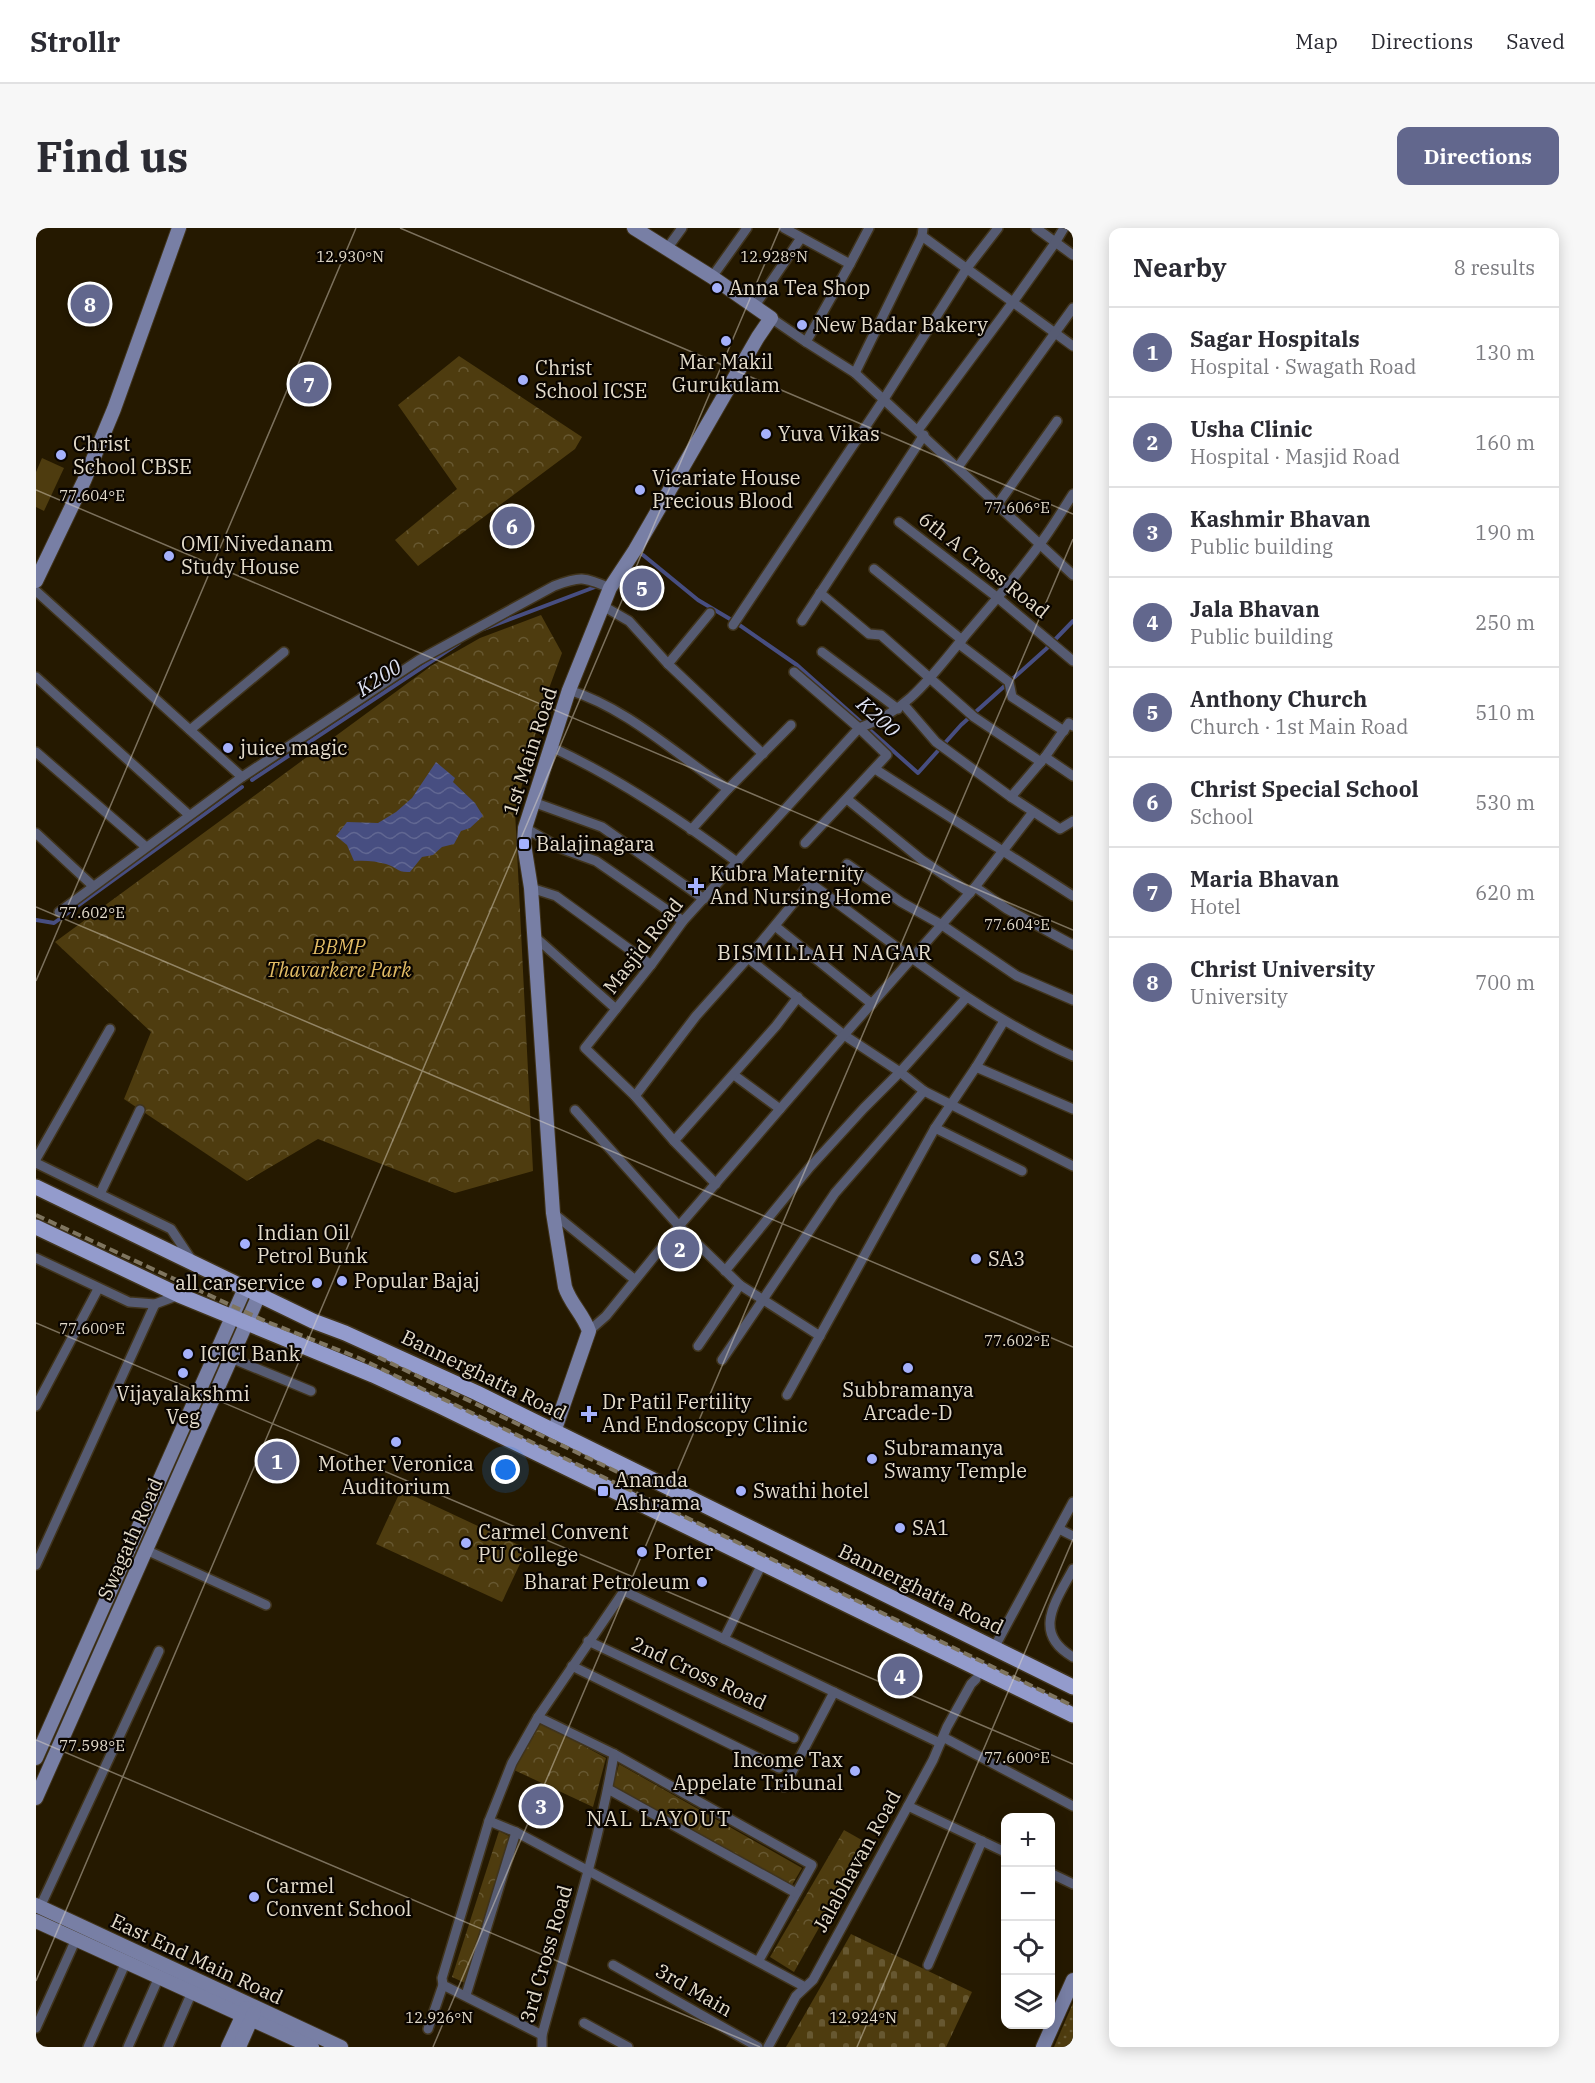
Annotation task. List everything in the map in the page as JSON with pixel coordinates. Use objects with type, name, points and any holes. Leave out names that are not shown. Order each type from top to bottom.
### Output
[{"type":"main road","name":"Bannerghatta Road","points":[[36,1187],[313,1321],[366,1342],[554,1432],[1073,1687]]},
{"type":"main road","points":[[36,1227],[179,1295],[373,1375],[542,1455],[762,1564],[978,1675],[1073,1715]]},
{"type":"main road","points":[[542,1455],[554,1432]]},
{"type":"street","points":[[36,581],[79,491],[114,409],[179,228]]},
{"type":"street","points":[[634,228],[712,277],[855,373],[1073,575]]},
{"type":"street","points":[[666,249],[682,228]]},
{"type":"street","points":[[712,277],[747,228]]},
{"type":"street","points":[[784,228],[850,264]]},
{"type":"street","points":[[806,342],[869,228]]},
{"type":"street","points":[[734,625],[884,399],[967,268],[998,228]]},
{"type":"street","points":[[1036,228],[1073,255]]},
{"type":"street","points":[[802,621],[921,432],[1064,228]]},
{"type":"street","points":[[855,373],[923,232],[1013,303],[1073,346]]},
{"type":"street","points":[[754,307],[801,238]]},
{"type":"street","points":[[958,467],[1073,308]]},
{"type":"street","name":"1st Main Road","points":[[589,1331],[583,1316],[568,1298],[564,1287],[553,1213],[531,888],[524,844],[525,828],[569,690],[610,588],[635,550],[771,318]]},
{"type":"street","points":[[998,504],[1057,422]]},
{"type":"street","points":[[859,728],[874,723],[901,707],[930,680],[1041,544],[1073,495]]},
{"type":"street","name":"6th A Cross Road","points":[[899,522],[998,598],[1073,661]]},
{"type":"street","points":[[874,569],[1009,682],[1012,697],[1069,728],[1011,797]]},
{"type":"street","points":[[59,912],[242,777],[419,660],[554,586],[585,578],[610,588]]},
{"type":"street","points":[[36,591],[242,777]]},
{"type":"street","points":[[820,593],[869,634],[881,635],[974,717],[1073,776]]},
{"type":"street","points":[[603,606],[629,621],[668,664],[763,754]]},
{"type":"street","points":[[668,664],[710,613]]},
{"type":"street","points":[[190,730],[284,652]]},
{"type":"street","points":[[822,652],[901,707],[936,742],[1033,812],[1060,829],[1073,821]]},
{"type":"street","points":[[794,672],[887,755],[805,843]]},
{"type":"street","points":[[36,677],[189,815]]},
{"type":"street","points":[[569,690],[586,695],[620,714],[680,753],[728,789]]},
{"type":"street","points":[[691,830],[791,725]]},
{"type":"street","name":"Masjid Road","points":[[716,1184],[635,1096],[585,1048],[683,921],[859,728]]},
{"type":"street","points":[[551,747],[580,760],[625,787],[737,862]]},
{"type":"street","points":[[36,752],[146,847]]},
{"type":"street","points":[[875,769],[1073,896]]},
{"type":"street","points":[[847,799],[922,860],[1073,945]]},
{"type":"street","points":[[534,802],[602,827],[704,899]]},
{"type":"street","points":[[554,1432],[589,1331],[606,1316],[679,1226],[972,890],[1033,812]]},
{"type":"street","points":[[525,828],[560,848],[596,861],[683,921]]},
{"type":"street","points":[[36,833],[93,886]]},
{"type":"street","points":[[847,864],[901,902],[942,925],[1021,979],[1073,1000]]},
{"type":"street","points":[[635,1096],[696,1016],[810,883],[876,931],[911,960],[966,998],[1052,1048],[1073,1056]]},
{"type":"street","points":[[531,888],[556,896],[651,965]]},
{"type":"street","points":[[775,926],[872,1004]]},
{"type":"street","points":[[534,936],[616,1009]]},
{"type":"street","points":[[748,958],[844,1035],[900,1072],[924,1091],[1073,1166]]},
{"type":"street","points":[[674,1141],[734,1075],[798,997]]},
{"type":"street","points":[[725,1271],[810,1167],[966,998]]},
{"type":"street","points":[[788,1395],[936,1128],[1004,1021]]},
{"type":"street","points":[[110,1029],[36,1161],[171,1229],[194,1263]]},
{"type":"street","points":[[976,1067],[1073,1109]]},
{"type":"street","points":[[734,1075],[780,1109]]},
{"type":"street","points":[[722,1360],[835,1193],[924,1091]]},
{"type":"street","points":[[100,1194],[141,1110]]},
{"type":"street","points":[[575,1110],[679,1226],[740,1285],[820,1335]]},
{"type":"street","points":[[936,1128],[1022,1171]]},
{"type":"street","points":[[553,1213],[634,1279]]},
{"type":"street","points":[[36,1258],[129,1302],[155,1304],[179,1295]]},
{"type":"street","points":[[698,1346],[740,1285]]},
{"type":"street","points":[[36,1406],[98,1289]]},
{"type":"street","name":"Swagath Road","points":[[36,1758],[232,1316],[252,1292]]},
{"type":"street","name":"Swagath Road","points":[[36,1798],[247,1323],[252,1292]]},
{"type":"street","points":[[36,1565],[155,1304]]},
{"type":"street","points":[[231,1358],[311,1391]]},
{"type":"street","points":[[195,1400],[210,1406]]},
{"type":"street","points":[[994,1648],[1073,1502]]},
{"type":"street","points":[[1059,1529],[1073,1536]]},
{"type":"street","points":[[146,1550],[266,1605]]},
{"type":"street","points":[[724,1639],[762,1564]]},
{"type":"street","points":[[1073,1569],[1052,1610],[1049,1624],[1060,1650],[1073,1657]]},
{"type":"street","points":[[428,2029],[443,1985],[442,1978],[489,1821],[512,1764],[538,1717],[624,1591],[834,1692],[942,1740],[1073,1806]]},
{"type":"street","name":"2nd Cross Road","points":[[588,1641],[794,1738]]},
{"type":"street","points":[[37,1911],[159,1651]]},
{"type":"street","points":[[572,1666],[779,1768]]},
{"type":"street","name":"Jalabhavan Road","points":[[806,1987],[808,1978],[924,1770],[951,1729],[975,1686],[978,1675]]},
{"type":"street","points":[[784,1787],[834,1692]]},
{"type":"street","points":[[538,1717],[614,1754],[812,1865],[759,1960]]},
{"type":"street","name":"Jalabhavan Road","points":[[770,2047],[796,1996],[813,1980],[942,1740]]},
{"type":"street","name":"3rd Cross Road","points":[[542,2047],[542,2035],[588,1872],[614,1754]]},
{"type":"street","points":[[608,1789],[796,1893]]},
{"type":"street","points":[[908,1806],[1001,1850]]},
{"type":"street","points":[[489,1821],[516,1832],[806,1987]]},
{"type":"street","points":[[466,1995],[516,1832]]},
{"type":"street","points":[[928,1965],[982,1841]]},
{"type":"street","points":[[1055,1875],[1073,1884]]},
{"type":"street","name":"East End Main Road","points":[[37,1911],[76,1939],[192,1992],[341,2047]]},
{"type":"street","name":"East End Main Road","points":[[37,1911],[249,2012],[312,2047]]},
{"type":"street","points":[[36,2028],[76,1939]]},
{"type":"street","points":[[88,2047],[126,1962]]},
{"type":"street","name":"3rd Main","points":[[613,1965],[758,2047]]},
{"type":"street","points":[[129,2047],[159,1977]]},
{"type":"street","points":[[1043,2047],[1073,1980]]},
{"type":"street","points":[[443,1985],[542,2035]]},
{"type":"street","points":[[168,2047],[192,1992]]},
{"type":"street","points":[[228,2047],[249,2012]]},
{"type":"street","points":[[239,2047],[249,2012]]},
{"type":"street","points":[[584,2023],[628,2047]]},
{"type":"green space","points":[[459,356],[582,437],[575,449],[418,566],[395,540],[457,489],[398,405]]},
{"type":"green space","points":[[42,458],[64,468],[44,511],[36,507],[36,472]]},
{"type":"green space","name":"BBMP Thavarkere Park","points":[[541,615],[562,653],[544,702],[515,811],[533,1171],[455,1193],[318,1139],[247,1181],[124,1099],[151,1032],[55,942],[431,666],[480,638]]},
{"type":"green space","points":[[401,1490],[527,1549],[502,1602],[376,1544]]},
{"type":"green space","points":[[538,1721],[606,1758],[593,1807],[514,1770]]},
{"type":"green space","points":[[619,1764],[802,1868],[792,1885],[613,1786]]},
{"type":"green space","points":[[844,1830],[867,1843],[794,1972],[770,1957]]},
{"type":"green space","points":[[499,1831],[509,1836],[465,1983],[452,1977]]},
{"type":"green space","points":[[851,1934],[972,1992],[946,2047],[786,2047]]},
{"type":"green space","points":[[1073,2003],[1073,2047],[1054,2047]]},
{"type":"water","points":[[436,762],[455,778],[453,782],[475,803],[483,816],[470,828],[461,831],[454,844],[442,847],[433,855],[422,857],[410,872],[402,872],[390,865],[378,862],[354,861],[347,845],[336,836],[347,822],[378,823],[396,812],[412,798]]},
{"type":"waterway","name":"K200","points":[[643,555],[698,600],[735,622],[797,665],[918,773],[961,725],[1046,649],[1073,621]]},
{"type":"waterway","name":"K200","points":[[484,629],[595,587]]},
{"type":"waterway","name":"K200","points":[[252,780],[459,643]]},
{"type":"waterway","name":"K200","points":[[36,920],[54,923],[242,787]]},
{"type":"railway","points":[[36,1215],[265,1321],[359,1358],[1073,1706]]},
{"type":"railway","points":[[378,1357],[632,1479]]},
{"type":"place","name":"Anna Tea Shop","points":[[717,288]]},
{"type":"place","name":"Christ University","points":[[90,304]]},
{"type":"place","name":"New Badar Bakery","points":[[802,325]]},
{"type":"place","name":"Mar Makil Gurukulam","points":[[726,341]]},
{"type":"place","name":"Christ School ICSE","points":[[523,380]]},
{"type":"place","name":"Maria Bhavan","points":[[309,384]]},
{"type":"place","name":"Yuva Vikas","points":[[766,434]]},
{"type":"place","name":"Christ School CBSE","points":[[61,455]]},
{"type":"place","name":"Vicariate House Precious Blood","points":[[640,490]]},
{"type":"place","name":"Christ Special School","points":[[512,526]]},
{"type":"place","name":"OMI Nivedanam Study House","points":[[169,556]]},
{"type":"place","name":"Anthony Church","points":[[642,588]]},
{"type":"place","name":"juice magic","points":[[228,748]]},
{"type":"place","name":"Balajinagara","points":[[524,844]]},
{"type":"place","name":"Kubra Maternity And Nursing Home","points":[[696,886]]},
{"type":"place","name":"Indian Oil Petrol Bunk","points":[[245,1244]]},
{"type":"place","name":"Usha Clinic","points":[[680,1249]]},
{"type":"place","name":"SA3","points":[[976,1259]]},
{"type":"place","name":"Popular Bajaj","points":[[342,1281]]},
{"type":"place","name":"all car service","points":[[317,1283]]},
{"type":"place","name":"ICICI Bank","points":[[188,1354]]},
{"type":"place","name":"Subbramanya Arcade-D","points":[[908,1368]]},
{"type":"place","name":"Vijayalakshmi Veg","points":[[183,1373]]},
{"type":"place","name":"Dr Patil Fertility And Endoscopy Clinic","points":[[589,1414]]},
{"type":"place","name":"Mother Veronica Auditorium","points":[[396,1442]]},
{"type":"place","name":"Subramanya Swamy Temple","points":[[872,1459]]},
{"type":"place","name":"Sagar Hospitals","points":[[277,1461]]},
{"type":"place","name":"Ananda Ashrama","points":[[603,1491]]},
{"type":"place","name":"Swathi hotel","points":[[741,1491]]},
{"type":"place","name":"SA1","points":[[900,1528]]},
{"type":"place","name":"Carmel Convent PU College","points":[[466,1543]]},
{"type":"place","name":"Porter","points":[[642,1552]]},
{"type":"place","name":"Bharat Petroleum","points":[[702,1582]]},
{"type":"place","name":"Jala Bhavan","points":[[900,1676]]},
{"type":"place","name":"Income Tax Appelate Tribunal","points":[[855,1771]]},
{"type":"place","name":"Kashmir Bhavan","points":[[541,1806]]},
{"type":"place","name":"Carmel Convent School","points":[[254,1897]]},
{"type":"district","name":"BISMILLAH NAGAR","points":[[825,953]]},
{"type":"district","name":"NAL LAYOUT","points":[[659,1819]]}]
